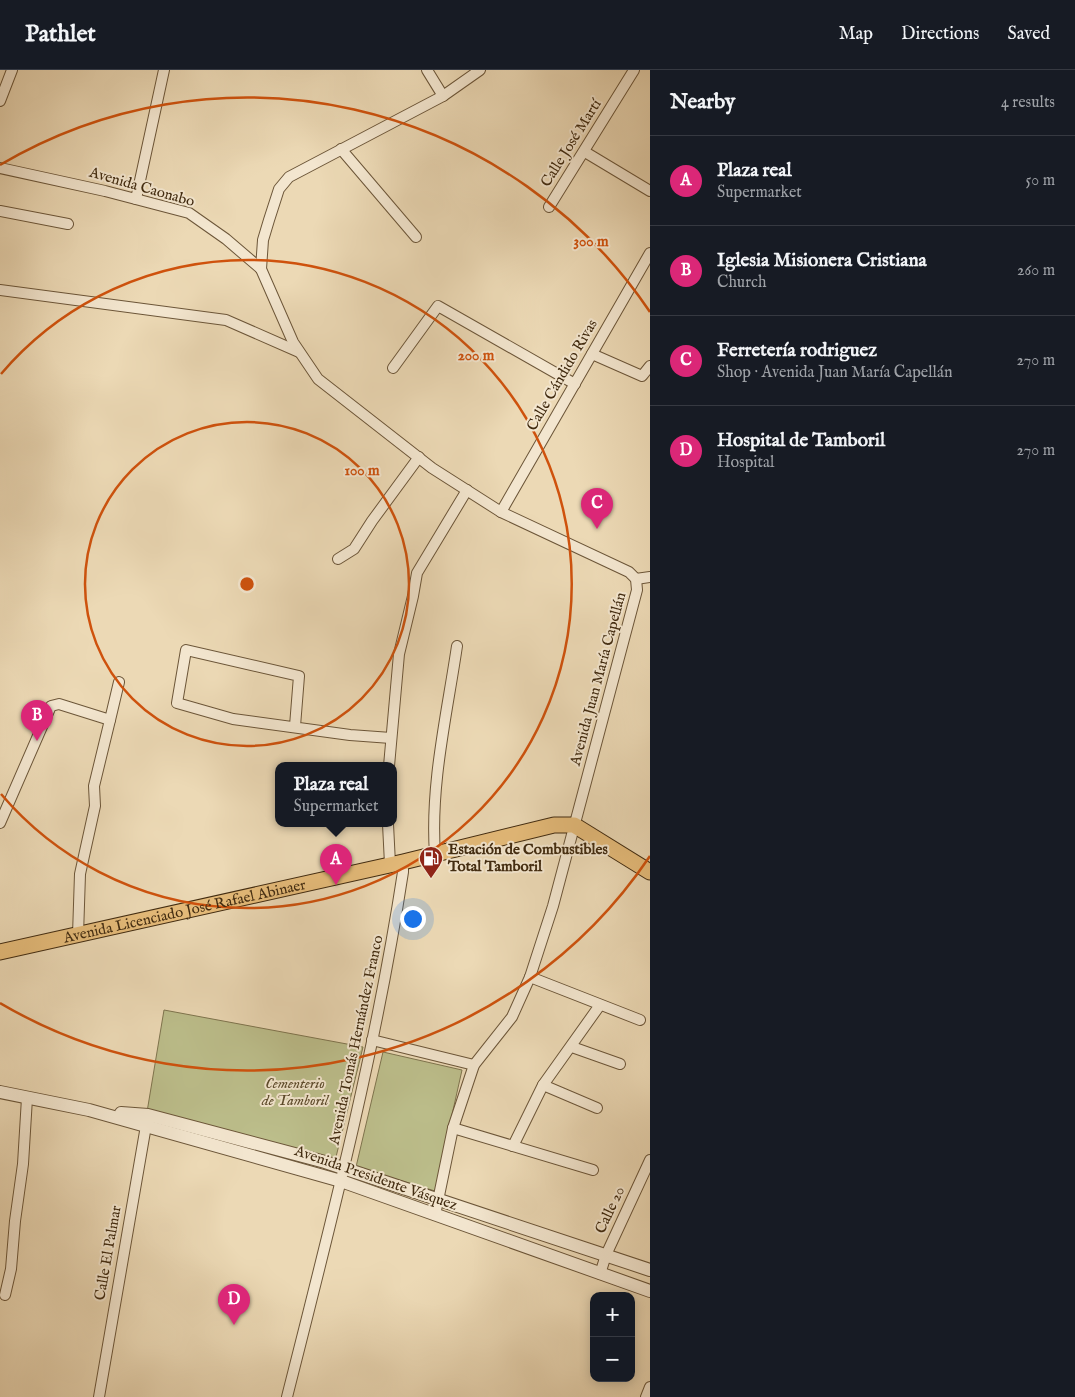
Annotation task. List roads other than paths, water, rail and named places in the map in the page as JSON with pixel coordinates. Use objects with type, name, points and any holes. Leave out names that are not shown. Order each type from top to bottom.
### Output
[{"type":"main road","name":"Avenida Licenciado José Rafael Abinaer","points":[[0,952],[396,863],[554,825],[574,825]]},
{"type":"main road","points":[[574,825],[650,872]]},
{"type":"street","points":[[0,101],[12,70]]},
{"type":"street","points":[[136,199],[164,70]]},
{"type":"street","points":[[428,70],[443,96]]},
{"type":"street","name":"Avenida Juan María Capellán","points":[[435,1215],[453,1128],[474,1066],[512,1016],[530,977],[553,906],[637,590],[636,579],[629,572],[501,512],[419,457],[318,379],[299,352],[261,269],[263,240],[280,189],[289,177],[443,96],[480,70]]},
{"type":"street","name":"Calle José Martí","points":[[549,207],[585,152],[634,70]]},
{"type":"street","points":[[341,149],[416,237]]},
{"type":"street","points":[[585,152],[650,191]]},
{"type":"street","name":"Avenida Caonabo","points":[[0,168],[189,213],[226,239],[261,269]]},
{"type":"street","points":[[0,211],[68,224]]},
{"type":"street","name":"Calle Cándido Rivas","points":[[501,512],[650,253]]},
{"type":"street","points":[[0,290],[226,320],[299,352]]},
{"type":"street","points":[[393,368],[438,306],[575,384]]},
{"type":"street","points":[[592,354],[642,376],[650,366]]},
{"type":"street","points":[[338,559],[354,549],[419,457]]},
{"type":"street","points":[[389,762],[399,654],[414,596],[417,572],[467,490]]},
{"type":"street","points":[[636,579],[650,577]]},
{"type":"street","points":[[435,854],[434,833],[437,784],[457,646]]},
{"type":"street","points":[[295,726],[299,676],[186,650],[177,703],[232,719],[295,726],[350,735],[391,738]]},
{"type":"street","points":[[78,935],[80,874],[95,806],[94,786],[119,682]]},
{"type":"street","points":[[0,823],[51,706],[59,704],[110,720]]},
{"type":"street","name":"Avenida Tomás Hernández Franco","points":[[287,1397],[343,1174],[393,936],[396,863],[389,827]]},
{"type":"street","points":[[530,977],[640,1020]]},
{"type":"street","points":[[513,1146],[543,1085],[572,1047],[600,1005]]},
{"type":"street","points":[[372,1040],[474,1066]]},
{"type":"street","points":[[572,1047],[620,1064]]},
{"type":"street","points":[[543,1085],[597,1108]]},
{"type":"street","name":"Avenida Presidente Vásquez","points":[[0,1092],[146,1120],[439,1199],[650,1270]]},
{"type":"street","points":[[5,1295],[11,1269],[14,1221],[23,1164],[28,1098]]},
{"type":"street","name":"Calle El Palmar","points":[[99,1397],[146,1120]]},
{"type":"street","points":[[453,1128],[593,1170]]},
{"type":"street","name":"Calle 20","points":[[600,1274],[606,1255],[650,1160]]},
{"type":"street","name":"Avenida Presidente Vásquez","points":[[343,1174],[435,1215],[650,1291]]},
{"type":"street","points":[[646,1397],[650,1387]]},
{"type":"place","name":"Ferretería rodriguez","points":[[597,529]]},
{"type":"place","name":"Iglesia Misionera Cristiana","points":[[37,741]]},
{"type":"place","name":"Estación de Combustibles Total Tamboril","points":[[431,879]]},
{"type":"place","name":"Plaza real","points":[[336,885]]},
{"type":"place","name":"Hospital de Tamboril","points":[[234,1325]]},
{"type":"park label","name":"Cementerio de Tamboril","points":[[295,1092]]}]
